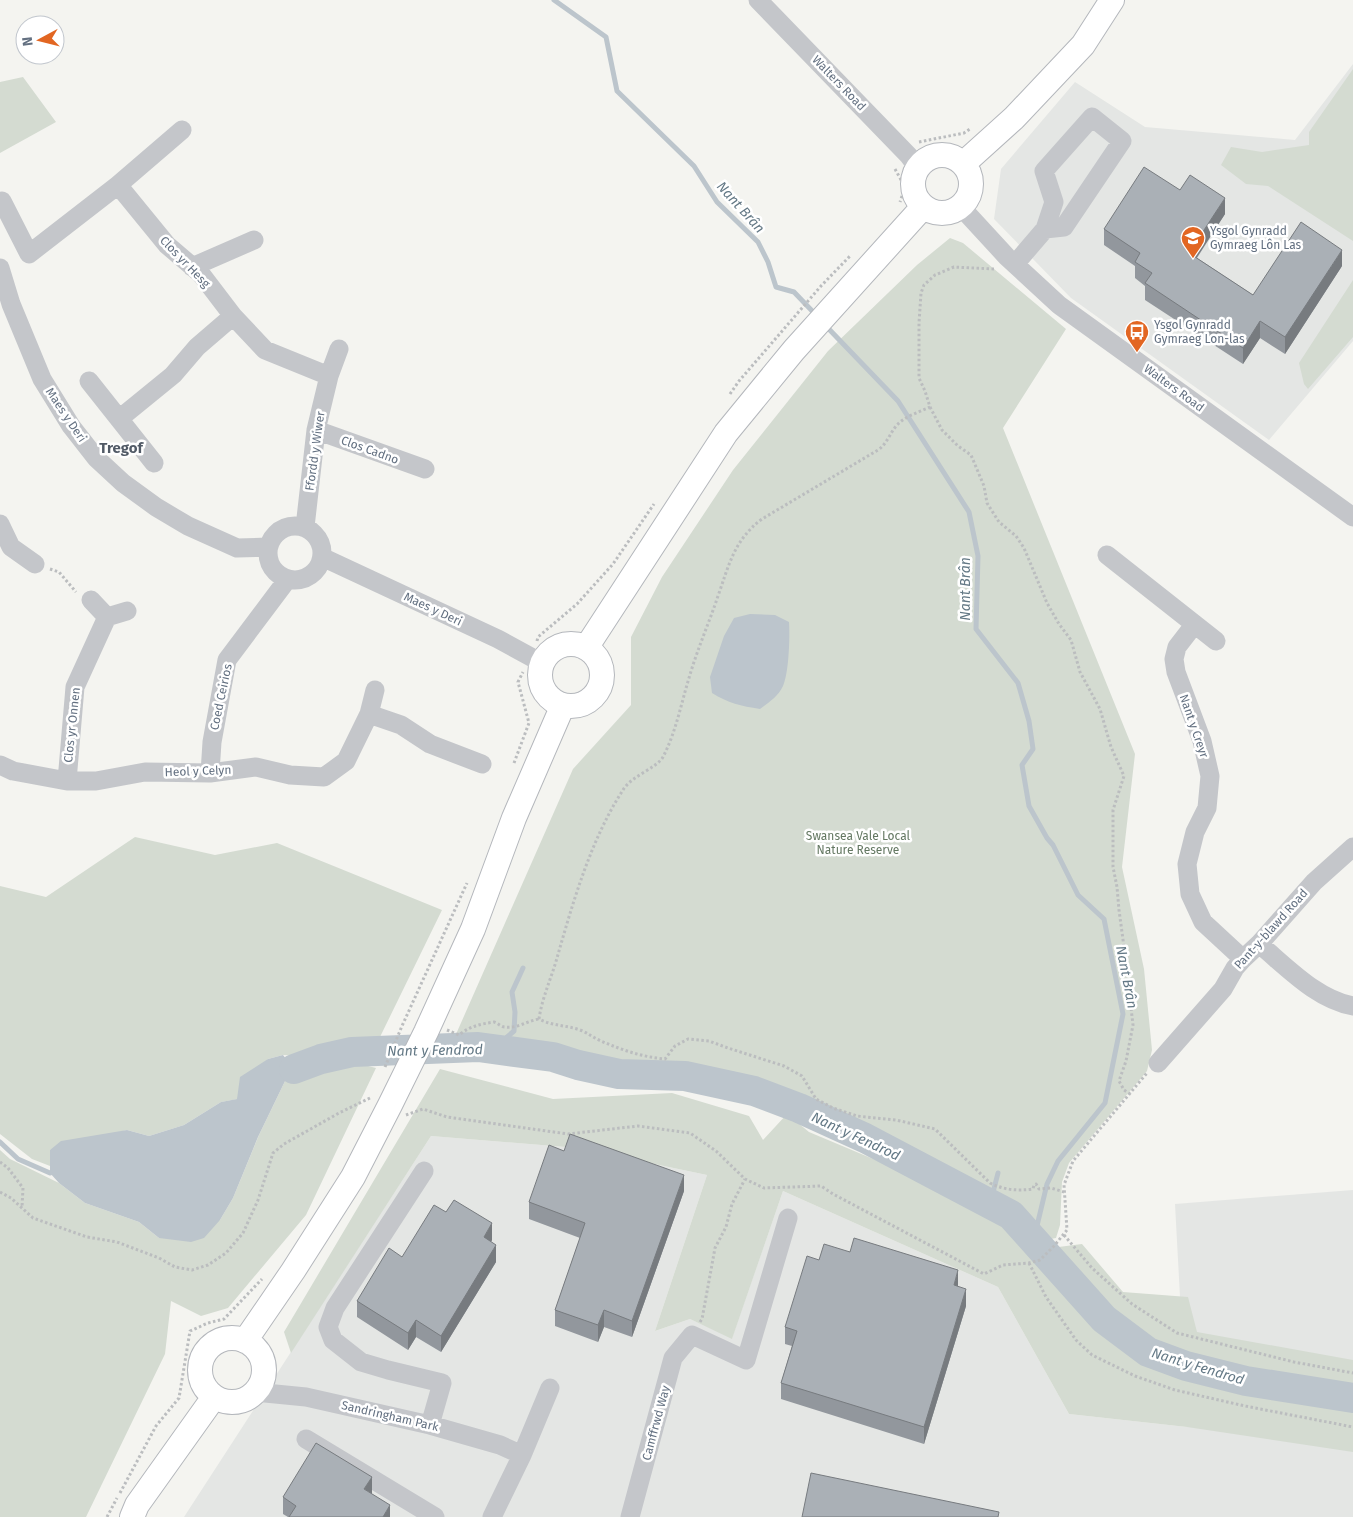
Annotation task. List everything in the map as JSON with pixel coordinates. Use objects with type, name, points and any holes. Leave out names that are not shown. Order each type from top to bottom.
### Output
[{"type":"main road","points":[[963,164],[1014,118],[1083,45],[1112,0]]},
{"type":"main road","points":[[939,156],[954,158],[963,164],[969,174],[971,186],[968,198],[960,207],[952,212],[942,214],[932,212],[917,199],[913,189],[914,178],[918,168],[925,160],[939,156]]},
{"type":"main road","points":[[586,648],[726,433],[794,350],[924,207]]},
{"type":"main road","points":[[578,645],[586,648],[594,655],[600,665],[602,676],[600,687],[594,696],[585,703],[574,706],[563,705],[548,696],[543,689],[540,680],[542,663],[546,656],[560,646],[578,645]]},
{"type":"main road","points":[[245,1341],[293,1271],[353,1177],[378,1097],[408,1066],[428,1027],[473,929],[514,818],[563,705]]},
{"type":"main road","points":[[229,1338],[245,1341],[254,1347],[261,1356],[264,1374],[261,1384],[246,1399],[236,1402],[225,1401],[214,1396],[206,1389],[200,1375],[200,1364],[205,1352],[212,1344],[229,1338]]},
{"type":"main road","points":[[132,1517],[137,1505],[214,1396]]},
{"type":"street","name":"Walters Road","points":[[758,0],[902,149],[918,168]]},
{"type":"street","points":[[1011,261],[1045,229],[1054,202],[1044,171],[1092,117],[1122,141],[1064,227],[1045,229]]},
{"type":"street","points":[[2,201],[29,254],[118,185],[182,130]]},
{"type":"street","name":"Clos yr Hesg","points":[[118,185],[167,245],[201,274],[233,316],[264,350],[329,376]]},
{"type":"street","name":"Walters Road","points":[[960,207],[1011,261],[1059,305],[1353,516]]},
{"type":"street","points":[[192,266],[254,240]]},
{"type":"street","name":"Maes y Deri","points":[[0,268],[11,304],[42,379],[72,426],[96,458],[123,483],[156,507],[188,526],[237,548],[268,547]]},
{"type":"street","points":[[119,419],[173,375],[198,347],[233,316]]},
{"type":"street","name":"Ffordd y Wiwer","points":[[305,527],[316,430],[329,376],[339,348]]},
{"type":"street","points":[[89,381],[154,463]]},
{"type":"street","name":"Clos Cadno","points":[[316,430],[425,469]]},
{"type":"street","points":[[0,524],[5,554],[35,564]]},
{"type":"street","points":[[293,525],[305,527],[318,538],[323,552],[319,567],[312,576],[299,581],[287,580],[276,573],[269,562],[268,547],[273,536],[281,529],[293,525]]},
{"type":"street","points":[[1107,555],[1216,641]]},
{"type":"street","name":"Maes y Deri","points":[[322,557],[498,639],[542,663]]},
{"type":"street","name":"Coed Ceirios","points":[[210,773],[212,742],[227,660],[287,580]]},
{"type":"street","points":[[91,600],[107,617],[128,611]]},
{"type":"street","name":"Clos yr Onnen","points":[[67,781],[74,688],[107,617]]},
{"type":"street","name":"Nant y Creyr","points":[[1194,625],[1177,647],[1174,659],[1176,672],[1202,741],[1210,776],[1207,808],[1195,832],[1187,864],[1190,894],[1203,922],[1243,959]]},
{"type":"street","name":"Heol y Celyn","points":[[0,765],[13,771],[67,781],[96,781],[145,772],[210,773],[256,767],[290,776],[324,777],[346,761],[369,714],[375,690]]},
{"type":"street","points":[[369,714],[401,725],[430,744],[482,764]]},
{"type":"street","name":"Pant-y-blawd Road","points":[[1158,1063],[1223,989],[1235,968],[1243,959],[1314,882],[1353,847]]},
{"type":"street","points":[[1258,944],[1314,989],[1340,1003],[1353,1006]]},
{"type":"street","points":[[424,1171],[335,1308],[328,1327],[332,1340],[361,1362],[442,1383],[430,1425]]},
{"type":"street","points":[[692,1335],[746,1360],[788,1218]]},
{"type":"street","name":"Camffrwd Way","points":[[630,1517],[673,1358],[692,1335]]},
{"type":"street","points":[[492,1517],[522,1455],[550,1388]]},
{"type":"street","name":"Sandringham Park","points":[[255,1392],[306,1397],[430,1425],[500,1445],[522,1455]]},
{"type":"street","points":[[306,1439],[435,1517]]},
{"type":"path","points":[[1011,261],[997,269],[954,267],[935,275],[924,285],[921,294],[919,323],[919,378],[930,407],[942,430],[958,446],[971,454],[984,486],[987,503],[999,522],[1016,536],[1024,548],[1047,602],[1059,624],[1071,640],[1080,672],[1100,709],[1111,747],[1124,776],[1113,810],[1113,867],[1133,1025],[1126,1061],[1119,1081],[1124,1090],[1130,1094]]},
{"type":"path","points":[[539,1019],[540,1007],[570,911],[594,847],[624,788],[662,759],[671,740],[702,638],[743,536],[762,519],[878,450],[885,444],[896,425],[904,419],[930,407]]},
{"type":"path","points":[[35,564],[59,572],[81,599],[91,600]]},
{"type":"path","points":[[428,1027],[459,1035],[471,1027],[494,1022],[502,1027],[512,1027],[529,1020],[539,1019],[549,1024],[578,1029],[617,1048],[647,1057],[665,1059],[675,1046],[688,1039],[709,1041],[784,1066],[802,1076],[816,1099],[833,1108],[857,1116],[896,1120],[935,1129],[990,1183],[997,1186],[1008,1190],[1025,1190],[1032,1189],[1036,1184],[1038,1189],[1050,1188],[1064,1192]]},
{"type":"path","points":[[382,1074],[402,1026]]},
{"type":"path","points":[[378,1097],[405,1115],[423,1109],[447,1117],[568,1134],[638,1126],[690,1133],[716,1151],[745,1179],[764,1188],[821,1186],[984,1274],[1003,1265],[1040,1260],[1064,1235],[1067,1230],[1064,1186],[1073,1162],[1158,1063]]},
{"type":"path","points":[[366,1105],[378,1097]]},
{"type":"path","points":[[0,1192],[11,1198],[33,1218],[87,1237],[117,1242],[175,1266],[192,1270],[208,1265],[226,1253],[243,1233],[258,1200],[273,1153],[284,1144],[378,1097]]},
{"type":"path","points":[[0,1162],[8,1168],[23,1188],[22,1208]]},
{"type":"path","points":[[692,1335],[702,1319],[715,1248],[726,1227],[732,1204],[745,1179]]},
{"type":"path","points":[[1064,1235],[1092,1268],[1132,1304],[1177,1333],[1242,1350],[1353,1373]]},
{"type":"path","points":[[1029,1263],[1046,1296],[1076,1340],[1092,1355],[1126,1372],[1175,1390],[1353,1428]]},
{"type":"path","points":[[107,1517],[156,1426],[179,1398],[190,1331],[208,1323],[224,1319],[262,1278]]},
{"type":"shaded area","name":"Ysgol Gynradd Gymraeg Lôn Las","points":[[1353,64],[1353,341],[1269,440],[1071,298],[994,219],[1001,169],[1075,82],[1145,127],[1295,140]]},
{"type":"shaded area","points":[[750,614],[775,615],[789,622],[789,654],[783,686],[773,699],[760,709],[735,704],[712,693],[710,677],[724,636],[734,618]]},
{"type":"shaded area","points":[[283,1055],[294,1069],[287,1077],[258,1137],[233,1198],[220,1220],[204,1238],[191,1242],[159,1238],[139,1222],[85,1203],[59,1183],[50,1173],[50,1150],[61,1141],[127,1130],[149,1136],[184,1125],[221,1102],[237,1099],[240,1077],[268,1059]]},
{"type":"shaded area","points":[[431,1136],[578,1148],[707,1175],[655,1331],[690,1319],[732,1338],[783,1191],[998,1287],[1069,1414],[1187,1427],[1175,1204],[1353,1190],[1353,1517],[184,1517]]},
{"type":"green space","points":[[1353,69],[1353,241],[1268,186],[1246,184],[1221,165],[1231,147],[1262,152],[1309,145],[1309,132]]},
{"type":"green space","points":[[23,77],[56,122],[0,153],[0,82]]},
{"type":"green space","name":"Swansea Vale Local Nature Reserve","points":[[950,238],[963,243],[1066,329],[1003,428],[1135,754],[1122,867],[1144,969],[1152,1050],[1147,1071],[1069,1163],[1062,1182],[1060,1225],[1056,1238],[1040,1241],[1011,1212],[848,1127],[780,1096],[719,1078],[657,1068],[614,1067],[558,1054],[499,1044],[453,1041],[573,769],[631,705],[631,637],[662,577],[733,470],[828,351],[917,265]]},
{"type":"green space","points":[[1353,280],[1353,337],[1308,389],[1304,384],[1299,363]]},
{"type":"green space","points":[[135,837],[215,855],[277,843],[442,910],[379,1039],[300,1056],[283,1055],[268,1059],[238,1099],[221,1102],[184,1125],[149,1136],[127,1130],[50,1150],[50,1166],[32,1159],[0,1134],[0,886],[46,897]]},
{"type":"green space","points":[[348,1061],[376,1068],[306,1215],[228,1308],[201,1316],[171,1301],[165,1354],[86,1517],[0,1517],[0,1150],[10,1159],[59,1183],[85,1203],[139,1222],[159,1238],[220,1220],[233,1198],[259,1135],[287,1077],[327,1062]]},
{"type":"green space","points":[[440,1069],[553,1099],[672,1093],[749,1116],[763,1140],[787,1114],[809,1132],[966,1198],[1016,1228],[1035,1250],[1082,1244],[1123,1292],[1188,1297],[1197,1332],[1353,1360],[1353,1452],[1187,1427],[1069,1414],[998,1287],[783,1191],[732,1339],[690,1319],[655,1331],[707,1175],[578,1148],[431,1136],[291,1353],[284,1332]]},
{"type":"building","points":[[1144,167],[1180,190],[1190,175],[1225,198],[1189,253],[1253,295],[1301,222],[1342,250],[1285,337],[1260,321],[1243,348],[1145,283],[1152,273],[1135,262],[1140,253],[1104,229]]},
{"type":"building","points":[[570,1134],[684,1175],[632,1321],[604,1310],[598,1325],[555,1310],[585,1223],[529,1202],[549,1145],[564,1151]]},
{"type":"building","points":[[454,1200],[492,1223],[484,1237],[496,1245],[441,1336],[416,1320],[408,1333],[357,1301],[389,1248],[402,1257],[434,1205],[446,1212]]},
{"type":"building","points":[[854,1238],[958,1270],[954,1285],[966,1289],[924,1427],[781,1383],[797,1331],[785,1327],[807,1256],[819,1260],[824,1244],[850,1252]]},
{"type":"building","points":[[316,1443],[372,1477],[364,1489],[390,1505],[383,1517],[289,1517],[296,1506],[283,1497]]},
{"type":"building","points":[[811,1473],[999,1512],[998,1517],[802,1517]]},
{"type":"waterway","name":"Nant Brân","points":[[554,0],[606,37],[617,91],[694,166],[717,202],[758,242],[768,262],[776,287],[794,292],[816,315]]},
{"type":"waterway","name":"Nant Brân","points":[[825,325],[898,401],[969,512],[978,556],[976,629],[1018,683],[1029,721],[1033,749],[1022,765],[1029,806],[1053,845],[1078,895],[1104,919],[1123,1014],[1105,1103],[1058,1161],[1047,1184],[1036,1230],[1038,1245]]},
{"type":"waterway","points":[[493,1049],[514,1031],[515,1012],[512,992],[523,968]]},
{"type":"waterway","name":"Nant y Fendrod","points":[[294,1069],[321,1059],[352,1052],[478,1047],[553,1057],[578,1065],[619,1074],[685,1076],[754,1091],[799,1108],[865,1138],[1011,1215],[1104,1319],[1148,1352],[1186,1366],[1246,1381],[1353,1398]]},
{"type":"waterway","points":[[573,1074],[578,1065]]},
{"type":"waterway","name":"Nant y Fendrod","points":[[0,1142],[18,1159],[50,1173]]},
{"type":"waterway","points":[[990,1204],[998,1173]]},
{"type":"place","name":"Ysgol Gynradd Gymraeg Lôn Las","points":[[1193,259]]},
{"type":"place","name":"Ysgol Gynradd Gymraeg Lon-las","points":[[1137,353]]},
{"type":"district","name":"Tregof","points":[[121,448]]}]
